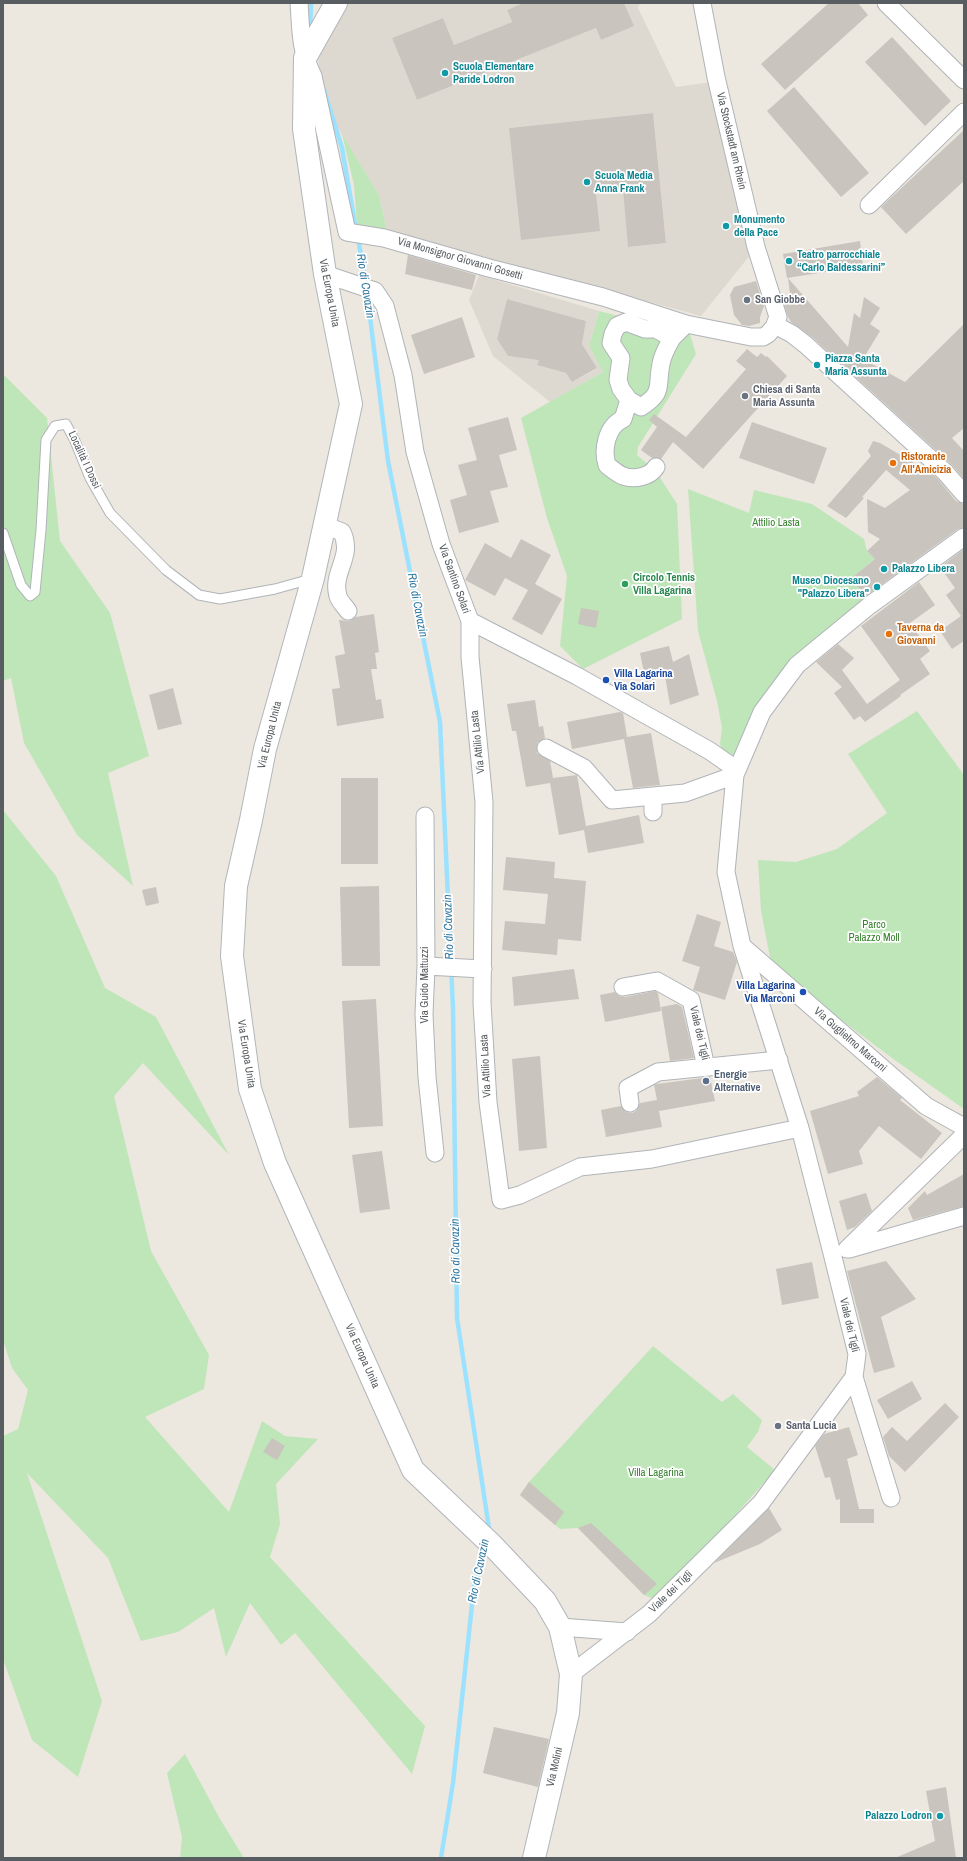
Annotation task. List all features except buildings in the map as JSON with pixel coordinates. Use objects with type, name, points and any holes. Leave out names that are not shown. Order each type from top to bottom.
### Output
[{"type":"main road","points":[[304,58],[336,3]]},
{"type":"main road","name":"Via Europa Unita","points":[[304,58],[304,129],[325,274],[351,404],[313,578],[264,749],[251,820],[236,886],[232,956],[250,1089],[275,1163],[413,1470],[486,1540],[545,1601],[560,1627]]},
{"type":"main road","name":"Via Molini","points":[[534,1858],[568,1713],[571,1674],[560,1627]]},
{"type":"street","name":"Via Monsignor Giovanni Gosetti","points":[[299,3],[301,43],[304,58],[313,76],[347,232],[384,238],[489,268],[603,297],[686,324],[745,336],[763,337],[772,331],[775,325]]},
{"type":"street","name":"Via Stockstadt am Rhein","points":[[702,3],[716,77],[764,278],[778,317],[775,325]]},
{"type":"street","points":[[886,3],[964,80]]},
{"type":"street","points":[[869,205],[964,112]]},
{"type":"street","name":"Via Santino Solari","points":[[325,274],[375,291],[385,306],[403,375],[415,452],[440,544],[470,621],[577,676],[710,750],[730,765],[735,775]]},
{"type":"street","points":[[672,338],[656,328],[644,328],[626,322],[617,326],[613,334],[611,342],[620,358],[618,380],[621,389],[629,400],[641,407],[649,402],[658,392],[660,363],[672,338],[686,324]]},
{"type":"street","points":[[775,325],[792,334],[806,345],[945,472],[964,494]]},
{"type":"street","points":[[629,400],[623,419],[616,422],[610,431],[605,458],[607,465],[624,476],[634,477],[644,477],[656,467]]},
{"type":"street","points":[[324,525],[342,532],[347,542],[345,555],[336,580],[338,596],[348,611]]},
{"type":"street","name":"Viale dei Tigli","points":[[571,1674],[649,1614],[761,1503],[854,1377],[857,1354],[840,1251],[742,946],[726,872],[735,775],[762,712],[797,665],[870,605],[964,537]]},
{"type":"street","name":"Via Attilio Lasta","points":[[470,621],[470,657],[484,802],[482,1003],[488,1102],[500,1200],[520,1195],[580,1167],[652,1159],[800,1128]]},
{"type":"street","points":[[546,748],[584,768],[612,800],[653,804],[735,775]]},
{"type":"street","name":"Via Guido Mattuzzi","points":[[424,816],[426,966],[424,1014],[435,1153]]},
{"type":"street","name":"Via Guglielmo Marconi","points":[[742,946],[926,1106],[964,1127]]},
{"type":"street","points":[[426,966],[483,969]]},
{"type":"street","name":"Viale dei Tigli","points":[[623,987],[657,981],[691,1000],[706,1067]]},
{"type":"street","name":"Viale dei Tigli","points":[[630,1102],[628,1088],[658,1072],[779,1060]]},
{"type":"street","points":[[840,1251],[964,1135]]},
{"type":"street","points":[[840,1251],[964,1216]]},
{"type":"street","points":[[854,1377],[891,1498]]},
{"type":"street","points":[[560,1627],[627,1632]]},
{"type":"lane","name":"Località I Dossi","points":[[3,533],[22,585],[30,596],[35,592],[41,530],[46,440],[54,426],[66,424],[76,441],[90,478],[110,513],[166,570],[199,595],[220,599],[275,588],[313,578]]},
{"type":"shaded area","points":[[328,3],[523,3],[507,10],[512,22],[454,45],[443,18],[392,38],[417,100],[596,28],[601,40],[633,26],[624,3],[640,3],[638,8],[676,87],[711,82],[751,254],[701,316],[387,231],[379,195],[324,105],[314,25]],"holes":[[[653,113],[666,243],[629,247],[623,190],[596,193],[509,128]]]},
{"type":"shaded area","points":[[479,275],[599,311],[589,346],[603,372],[550,402],[493,356],[469,300]],"holes":[[[507,299],[586,321],[582,344],[597,369],[572,382],[566,373],[538,365],[543,349],[519,357],[508,356],[497,339]]]},
{"type":"green space","points":[[342,134],[379,195],[387,231],[357,225],[354,185]]},
{"type":"green space","points":[[599,311],[690,334],[696,354],[638,447],[637,455],[655,470],[677,504],[682,619],[583,669],[560,646],[567,576],[547,518],[521,418],[603,372],[589,346]]},
{"type":"green space","points":[[3,374],[47,418],[60,541],[110,613],[149,756],[108,773],[133,886],[77,835],[24,743],[11,678],[3,681]]},
{"type":"green space","name":"Attilio Lasta","points":[[688,489],[749,513],[754,490],[812,504],[864,539],[867,551],[875,559],[849,580],[871,599],[822,636],[739,752],[729,757],[724,754],[720,744],[722,728],[717,701],[698,631]]},
{"type":"green space","name":"Parco Palazzo Moll","points":[[917,711],[964,775],[964,1109],[892,1058],[772,968],[761,911],[758,860],[796,862],[837,849],[887,813],[848,754]]},
{"type":"green space","points":[[3,810],[56,876],[105,988],[156,1017],[229,1155],[143,1063],[114,1096],[151,1251],[209,1355],[204,1389],[145,1417],[229,1512],[262,1421],[285,1436],[318,1439],[276,1484],[280,1524],[270,1557],[425,1726],[412,1774],[295,1633],[281,1645],[250,1603],[226,1657],[214,1608],[178,1632],[141,1641],[108,1558],[27,1473],[102,1701],[78,1777],[32,1740],[3,1659],[3,1436],[18,1429],[28,1390],[12,1368],[3,1340]]},
{"type":"green space","name":"Villa Lagarina","points":[[653,1346],[722,1402],[733,1394],[762,1420],[758,1432],[747,1447],[775,1470],[659,1601],[644,1595],[578,1528],[560,1529],[520,1495],[529,1482]]},
{"type":"green space","points":[[185,1754],[220,1819],[244,1858],[180,1858],[182,1837],[167,1773]]},
{"type":"waterway","name":"Rio di Cavazin","points":[[310,33],[311,3]]},
{"type":"waterway","name":"Rio di Cavazin","points":[[324,90],[342,148],[356,230]]},
{"type":"waterway","name":"Rio di Cavazin","points":[[358,238],[366,284]]},
{"type":"waterway","name":"Rio di Cavazin","points":[[367,293],[388,461],[440,722],[453,1009],[457,1318],[489,1528],[488,1532]]},
{"type":"waterway","name":"Rio di Cavazin","points":[[441,1858],[453,1783],[474,1586],[484,1547]]},
{"type":"place","name":"Scuola Elementare Paride Lodron","points":[[445,73]]},
{"type":"place","name":"Scuola Media Anna Frank","points":[[587,182]]},
{"type":"place","name":"Monumento della Pace","points":[[726,226]]},
{"type":"place","name":"Teatro parrocchiale “Carlo Baldessarini”","points":[[789,261]]},
{"type":"place","name":"San Giobbe","points":[[747,300]]},
{"type":"place","name":"Piazza Santa Maria Assunta","points":[[817,365]]},
{"type":"place","name":"Chiesa di Santa Maria Assunta","points":[[745,396]]},
{"type":"place","name":"Ristorante All'Amicizia","points":[[893,463]]},
{"type":"place","name":"Palazzo Libera","points":[[884,569]]},
{"type":"place","name":"Circolo Tennis Villa Lagarina","points":[[625,584]]},
{"type":"place","name":"Museo Diocesano \"Palazzo Libera\"","points":[[877,587]]},
{"type":"place","name":"Taverna da Giovanni","points":[[889,634]]},
{"type":"place","name":"Villa Lagarina Via Solari","points":[[606,680]]},
{"type":"place","name":"Villa Lagarina Via Marconi","points":[[803,992]]},
{"type":"place","name":"Energie Alternative","points":[[706,1081]]},
{"type":"place","name":"Santa Lucia","points":[[778,1426]]},
{"type":"place","name":"Palazzo Lodron","points":[[940,1816]]}]
